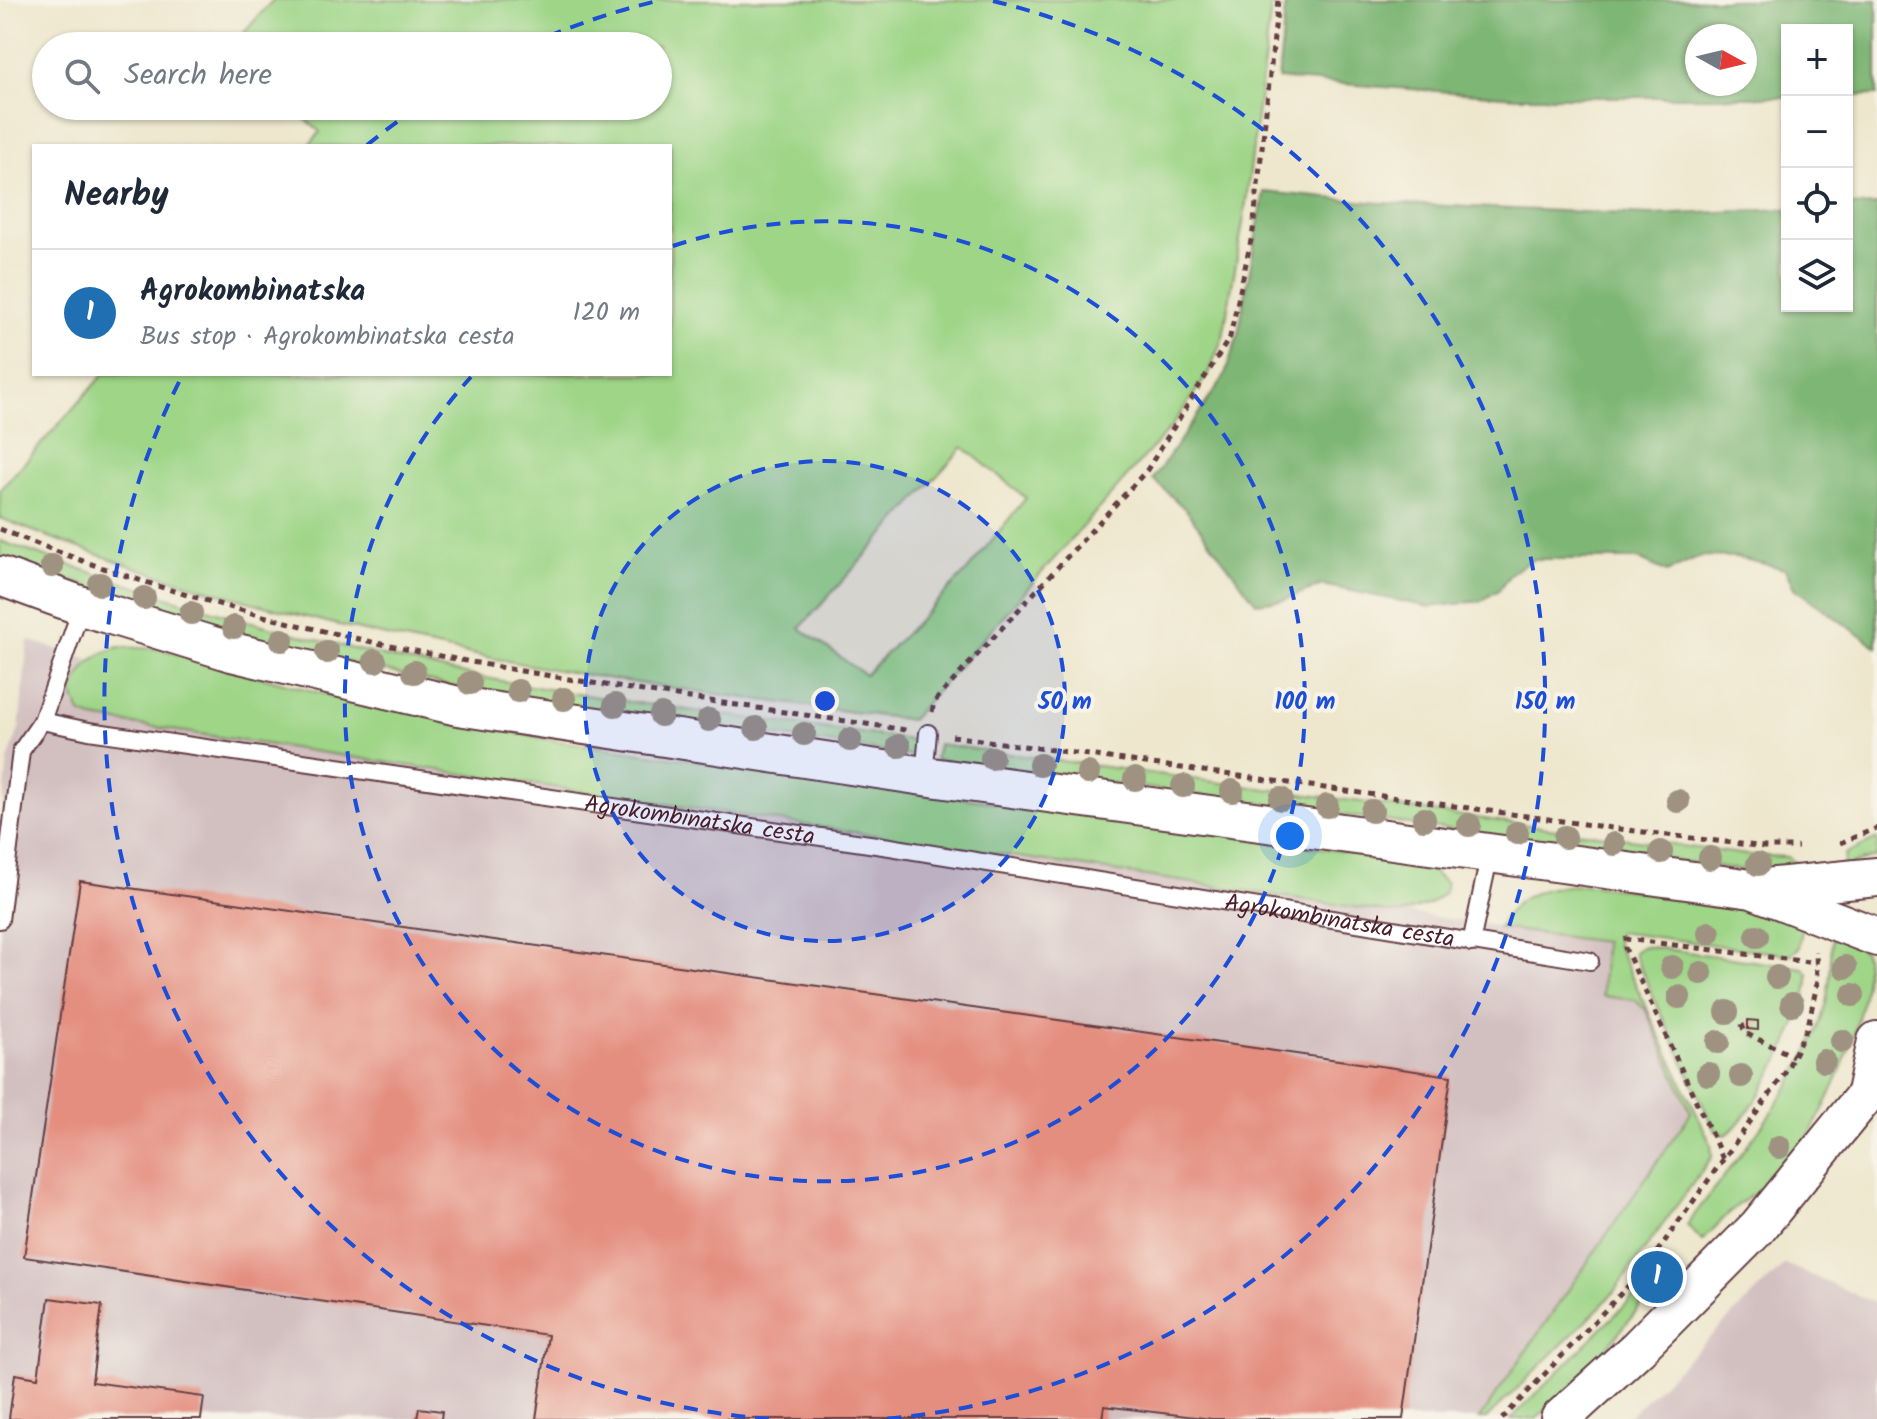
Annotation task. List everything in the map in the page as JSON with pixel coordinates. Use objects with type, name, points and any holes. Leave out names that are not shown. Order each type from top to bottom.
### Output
[{"type":"street","points":[[0,576],[82,606],[288,667],[458,706],[924,776],[1752,889],[1877,934],[1877,902]]},
{"type":"street","points":[[1752,889],[1877,877]]},
{"type":"street","points":[[1560,1419],[1658,1329],[1758,1227],[1872,1085],[1877,1041]]},
{"type":"lane","points":[[0,920],[21,751],[42,721],[82,606]]},
{"type":"lane","name":"Agrokombinatska cesta","points":[[42,721],[103,733],[890,847],[1471,943],[1490,853]]},
{"type":"lane","points":[[924,776],[928,733]]},
{"type":"lane","points":[[1471,943],[1590,961]]},
{"type":"path","points":[[928,733],[934,702],[1147,470],[1230,337],[1253,231],[1278,0]]},
{"type":"path","points":[[1837,843],[1877,828]]},
{"type":"path","points":[[1723,1159],[1625,948],[1626,939],[1816,963]]},
{"type":"path","points":[[1502,1419],[1647,1266],[1785,1073],[1808,1026],[1817,984],[1815,939]]},
{"type":"path","points":[[1742,1024],[1745,1033],[1793,1056]]},
{"type":"shaded area","points":[[28,640],[89,659],[81,672],[74,705],[92,718],[1604,942],[1601,973],[1646,1010],[1691,1113],[1479,1419],[0,1419],[0,833],[8,760],[19,729]]},
{"type":"shaded area","points":[[1785,1264],[1877,1304],[1877,1419],[1626,1419]]},
{"type":"green space","points":[[273,0],[1272,0],[1244,217],[1223,337],[1208,374],[1171,427],[911,720],[604,678],[374,633],[185,583],[0,518],[0,490],[102,376],[672,376],[672,144],[310,144],[320,132],[306,120],[672,120],[672,32],[244,32]],"holes":[[[963,447],[1026,498],[967,571],[865,675],[800,628]]]},
{"type":"green space","points":[[1286,0],[1877,0],[1877,95],[1853,96],[1853,24],[1781,24],[1781,97],[1517,97],[1278,79]]},
{"type":"green space","points":[[1264,192],[1380,203],[1651,215],[1781,209],[1781,312],[1853,312],[1853,206],[1877,205],[1877,647],[1794,588],[1785,569],[1736,557],[1702,556],[1667,572],[1639,559],[1534,559],[1511,573],[1500,589],[1481,601],[1430,607],[1322,585],[1283,600],[1256,603],[1185,509],[1153,479],[1224,377],[1238,335]]},
{"type":"green space","points":[[0,541],[232,617],[350,648],[470,675],[581,695],[918,741],[915,756],[470,691],[234,635],[0,557]]},
{"type":"green space","points":[[119,647],[160,649],[324,694],[557,741],[1411,861],[1427,867],[1446,883],[1445,892],[1430,904],[1400,914],[92,718],[80,713],[72,692],[80,675],[95,658]]},
{"type":"green space","points":[[938,744],[1747,855],[1788,857],[1808,871],[1766,873],[935,759]]},
{"type":"green space","points":[[1877,839],[1877,856],[1843,867],[1845,854]]},
{"type":"green space","points":[[1592,885],[1749,906],[1803,921],[1799,948],[1790,955],[1618,932],[1616,943],[1711,1144],[1712,1157],[1610,1297],[1486,1419],[1479,1419],[1691,1113],[1646,1010],[1635,1000],[1602,996],[1604,942],[1499,928],[1506,915],[1526,897],[1550,888]]},
{"type":"green space","points":[[1832,933],[1864,952],[1866,974],[1862,1003],[1842,1068],[1812,1130],[1796,1155],[1781,1173],[1737,1206],[1702,1241],[1687,1225],[1785,1093],[1815,1035],[1828,988]]},
{"type":"green space","points":[[1643,946],[1803,968],[1808,973],[1801,1011],[1779,1060],[1752,1106],[1726,1135],[1715,1131],[1635,957],[1634,952]]},
{"type":"green space","points":[[1644,1286],[1652,1292],[1588,1371],[1536,1419],[1511,1419]]},
{"type":"building","points":[[80,881],[1451,1076],[1403,1419],[1212,1419],[1104,1406],[1102,1419],[536,1419],[548,1335],[24,1257]]},
{"type":"building","points":[[1748,1020],[1758,1021],[1758,1030],[1748,1029]]},
{"type":"building","points":[[49,1298],[102,1305],[92,1382],[204,1397],[201,1419],[9,1419],[15,1374],[38,1378]]},
{"type":"building","points":[[419,1408],[442,1411],[441,1419],[417,1419]]},
{"type":"place","name":"Agrokombinatska","points":[[1657,1277]]}]
